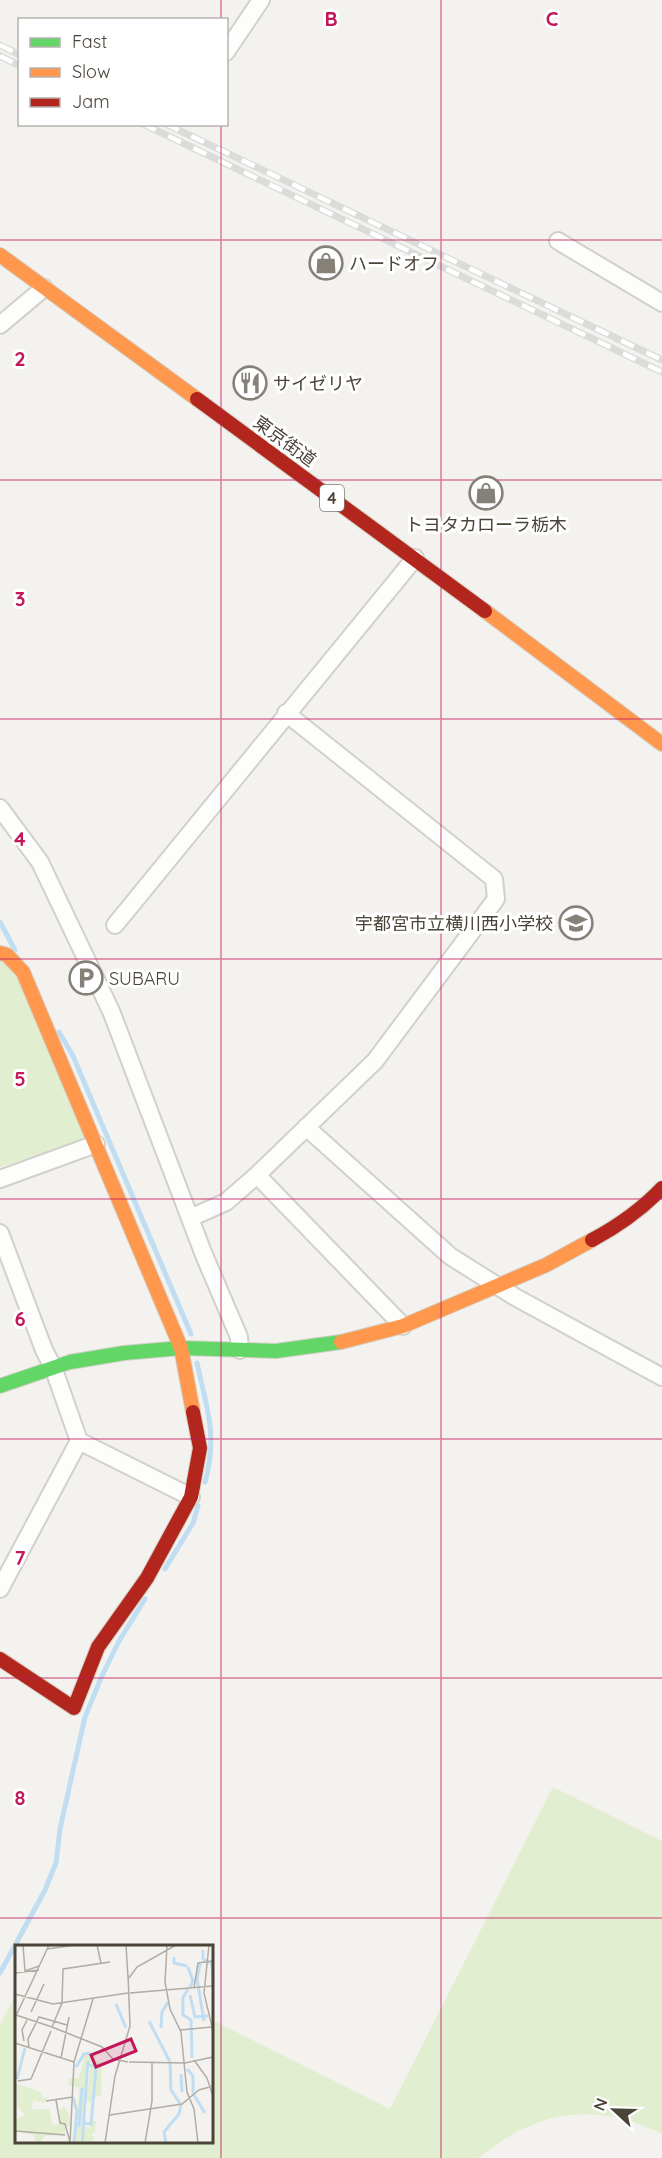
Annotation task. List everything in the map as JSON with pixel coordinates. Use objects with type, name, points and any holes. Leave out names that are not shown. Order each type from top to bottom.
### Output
[{"type":"main road","name":"東京街道","points":[[0,255],[415,558],[662,744]]},
{"type":"main road","points":[[0,953],[8,955],[23,972],[181,1348],[200,1448],[191,1497],[147,1578],[98,1647],[74,1708],[0,1659]]},
{"type":"main road","points":[[0,1386],[70,1362],[124,1353],[181,1348],[276,1351],[341,1342],[403,1326],[546,1265],[612,1229],[658,1199]]},
{"type":"street","points":[[228,49],[261,0]]},
{"type":"street","points":[[558,241],[662,303]]},
{"type":"street","points":[[0,325],[44,288]]},
{"type":"street","points":[[115,925],[415,558]]},
{"type":"street","points":[[190,1218],[226,1202],[375,1061],[496,899],[494,879],[286,713]]},
{"type":"street","points":[[0,808],[40,862],[111,1011],[238,1337],[240,1350]]},
{"type":"street","points":[[306,1127],[450,1256],[495,1285],[662,1377]]},
{"type":"street","points":[[0,1179],[96,1144]]},
{"type":"street","points":[[257,1175],[403,1326]]},
{"type":"street","points":[[0,1233],[44,1350],[53,1367],[79,1442],[191,1497]]},
{"type":"street","points":[[0,1589],[79,1442]]},
{"type":"green space","points":[[0,959],[9,960],[87,1130],[79,1142],[0,1167]]},
{"type":"green space","points":[[553,1787],[662,1841],[662,2134],[611,2117],[577,2114],[542,2121],[525,2128],[478,2158],[0,2158],[0,2024],[15,1997],[15,2143],[213,2143],[213,2020],[390,2109]]},
{"type":"waterway","points":[[0,922],[15,950]]},
{"type":"waterway","points":[[59,1032],[73,1056],[191,1334]]},
{"type":"waterway","points":[[197,1363],[211,1436],[209,1466],[205,1482]]},
{"type":"waterway","points":[[165,1569],[193,1523],[198,1506]]},
{"type":"waterway","points":[[15,1945],[45,1890],[56,1863],[60,1829],[85,1717],[119,1641],[145,1599]]},
{"type":"waterway","points":[[0,1973],[15,1945]]},
{"type":"railway","points":[[0,45],[18,54]]},
{"type":"railway","points":[[0,56],[18,65]]},
{"type":"railway","points":[[147,126],[662,372]]},
{"type":"railway","points":[[170,126],[662,360]]},
{"type":"traffic: fast","points":[[0,1386],[70,1362],[124,1353],[181,1348],[276,1351],[341,1342]]},
{"type":"traffic: slow","points":[[0,255],[197,399]]},
{"type":"traffic: slow","points":[[485,611],[662,744]]},
{"type":"traffic: slow","points":[[0,953],[7,955],[23,972],[181,1348],[193,1412]]},
{"type":"traffic: slow","points":[[341,1342],[403,1326],[546,1265],[592,1240]]},
{"type":"traffic: jam","points":[[197,399],[485,611]]},
{"type":"traffic: jam","points":[[592,1240],[629,1217],[662,1188]]},
{"type":"traffic: jam","points":[[0,1659],[74,1708],[98,1647],[147,1578],[191,1497],[200,1448],[193,1412]]},
{"type":"place","name":"ハードオフ","points":[[326,263]]},
{"type":"place","name":"サイゼリヤ","points":[[250,383]]},
{"type":"place","name":"トヨタカローラ栃木","points":[[486,493]]},
{"type":"place","name":"宇都宮市立横川西小学校","points":[[576,923]]},
{"type":"place","name":"SUBARU","points":[[86,978]]}]
